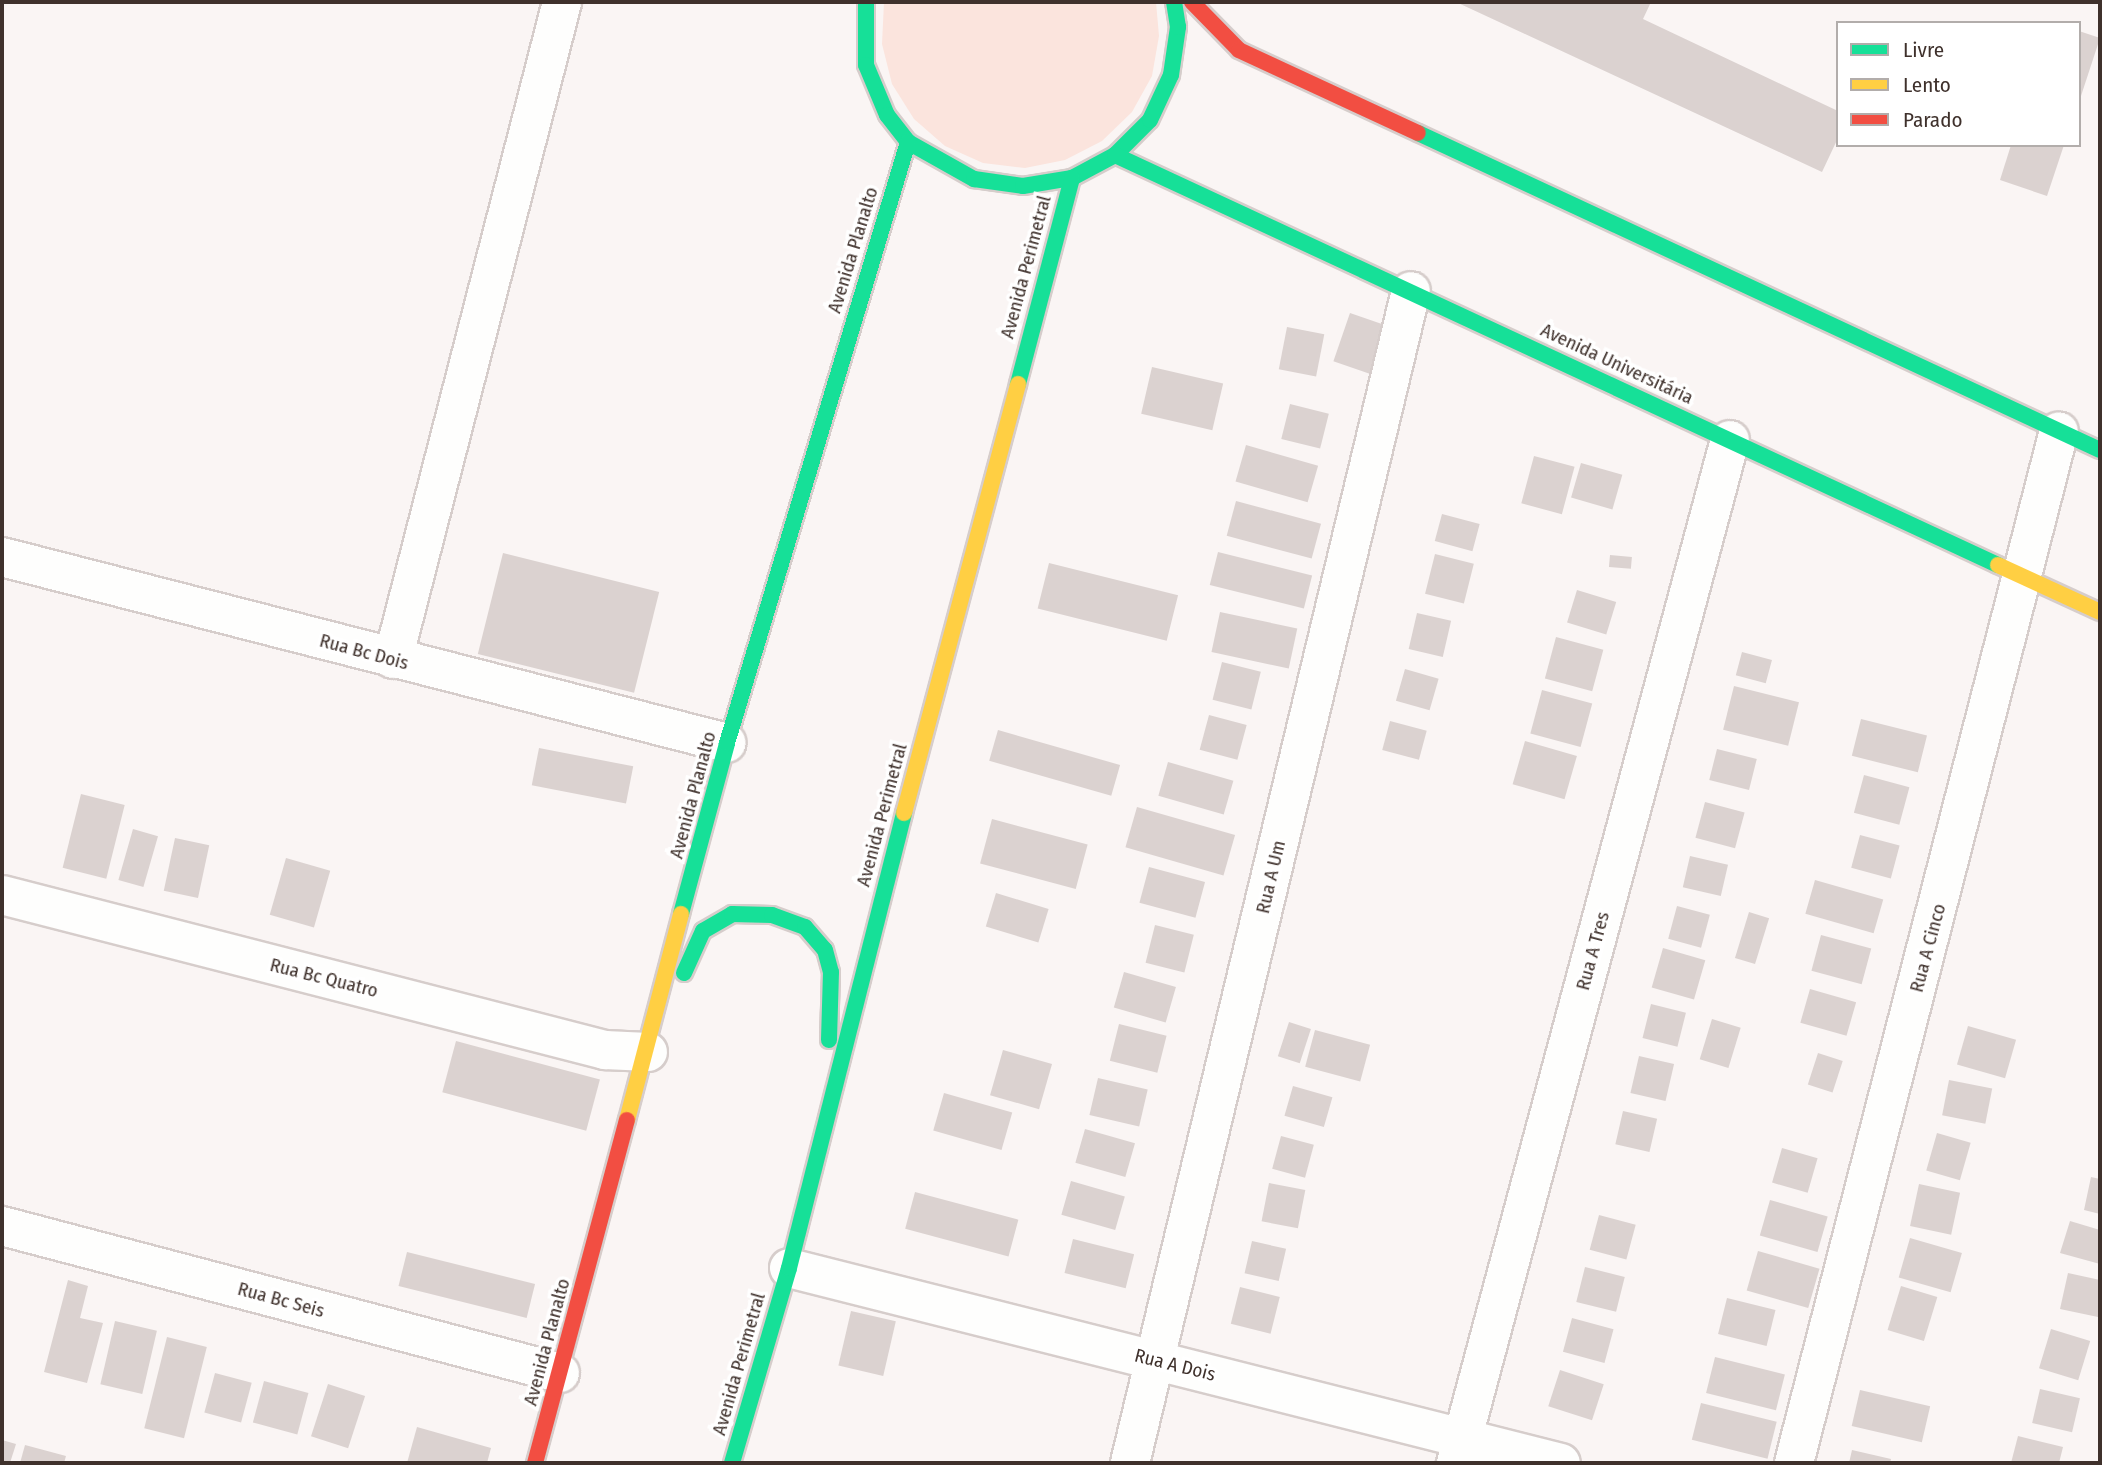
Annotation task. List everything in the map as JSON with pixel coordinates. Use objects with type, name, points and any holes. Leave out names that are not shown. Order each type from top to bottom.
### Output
[{"type":"main road","points":[[866,2],[866,65],[887,115],[908,142],[974,180],[1023,187],[1072,178],[1115,155],[1150,120],[1171,75],[1178,27],[1174,2]]},
{"type":"main road","points":[[1192,2],[1239,50],[2100,450]]},
{"type":"main road","name":"Avenida Planalto","points":[[535,1463],[648,1052],[727,743],[908,142]]},
{"type":"main road","name":"Avenida Universitária","points":[[1115,155],[2100,612]]},
{"type":"main road","name":"Avenida Perimetral","points":[[732,1463],[789,1268],[827,1105],[1072,178]]},
{"type":"main road","points":[[648,1052],[703,931],[732,914],[772,915],[805,927],[825,950],[831,972],[827,1105]]},
{"type":"street","points":[[393,659],[562,2]]},
{"type":"street","name":"Rua A Um","points":[[1130,1463],[1157,1361],[1411,291]]},
{"type":"street","name":"Rua A Cinco","points":[[1794,1463],[2025,577],[2059,431]]},
{"type":"street","name":"Rua A Tres","points":[[1459,1451],[1730,440]]},
{"type":"street","name":"Rua Bc Dois","points":[[2,557],[727,743]]},
{"type":"street","name":"Rua Bc Quatro","points":[[2,895],[605,1050],[648,1052]]},
{"type":"street","name":"Rua Bc Seis","points":[[2,1226],[560,1373]]},
{"type":"street","name":"Rua A Dois","points":[[789,1268],[1157,1361],[1459,1451],[1562,1463]]},
{"type":"shaded area","points":[[884,2],[1156,2],[1159,36],[1152,76],[1132,112],[1102,141],[1065,160],[1025,168],[983,163],[945,146],[914,119],[892,84],[882,44]]},
{"type":"building","points":[[1456,2],[1651,2],[1643,19],[1836,110],[1836,142],[1822,172]]},
{"type":"building","points":[[2081,32],[2100,38],[2081,96]]},
{"type":"building","points":[[2010,147],[2063,147],[2047,196],[2000,180]]},
{"type":"building","points":[[1350,313],[1393,328],[1377,376],[1333,361]]},
{"type":"building","points":[[1287,327],[1324,334],[1316,376],[1279,369]]},
{"type":"building","points":[[1152,367],[1223,383],[1212,430],[1141,414]]},
{"type":"building","points":[[1290,404],[1329,414],[1320,449],[1281,439]]},
{"type":"building","points":[[1246,445],[1318,466],[1308,502],[1236,482]]},
{"type":"building","points":[[1534,456],[1575,467],[1562,514],[1521,503]]},
{"type":"building","points":[[1581,463],[1622,475],[1612,509],[1571,498]]},
{"type":"building","points":[[1236,501],[1321,524],[1312,559],[1227,536]]},
{"type":"building","points":[[1442,514],[1480,524],[1472,551],[1435,541]]},
{"type":"building","points":[[1218,552],[1312,575],[1304,608],[1210,585]]},
{"type":"building","points":[[503,553],[659,592],[634,693],[478,654]]},
{"type":"building","points":[[1435,554],[1474,564],[1464,603],[1425,594]]},
{"type":"building","points":[[1610,555],[1632,557],[1631,569],[1609,567]]},
{"type":"building","points":[[1049,563],[1178,595],[1167,641],[1038,609]]},
{"type":"building","points":[[1577,590],[1616,602],[1606,635],[1567,623]]},
{"type":"building","points":[[1220,612],[1297,628],[1289,669],[1211,652]]},
{"type":"building","points":[[1417,613],[1451,621],[1443,657],[1409,649]]},
{"type":"building","points":[[1556,637],[1603,650],[1592,691],[1545,679]]},
{"type":"building","points":[[1742,652],[1772,660],[1766,683],[1736,675]]},
{"type":"building","points":[[1222,662],[1261,672],[1251,710],[1213,700]]},
{"type":"building","points":[[1405,669],[1439,679],[1430,710],[1396,701]]},
{"type":"building","points":[[1734,686],[1799,702],[1788,746],[1723,730]]},
{"type":"building","points":[[1542,690],[1592,703],[1581,747],[1530,733]]},
{"type":"building","points":[[1209,715],[1247,725],[1237,760],[1200,750]]},
{"type":"building","points":[[1861,719],[1927,735],[1918,772],[1852,756]]},
{"type":"building","points":[[1390,721],[1427,731],[1419,760],[1382,750]]},
{"type":"building","points":[[998,730],[1120,765],[1111,796],[989,761]]},
{"type":"building","points":[[1525,741],[1577,756],[1565,799],[1513,784]]},
{"type":"building","points":[[539,748],[633,766],[626,804],[532,785]]},
{"type":"building","points":[[1717,749],[1757,759],[1749,790],[1709,780]]},
{"type":"building","points":[[1168,762],[1233,781],[1224,814],[1158,796]]},
{"type":"building","points":[[1864,775],[1909,787],[1899,825],[1854,813]]},
{"type":"building","points":[[81,794],[125,805],[106,879],[63,868]]},
{"type":"building","points":[[1705,802],[1745,813],[1735,848],[1695,838]]},
{"type":"building","points":[[1137,807],[1235,835],[1223,875],[1125,847]]},
{"type":"building","points":[[992,819],[1088,845],[1076,889],[980,863]]},
{"type":"building","points":[[133,829],[158,836],[143,887],[118,880]]},
{"type":"building","points":[[1860,835],[1900,846],[1891,878],[1851,868]]},
{"type":"building","points":[[175,838],[209,845],[198,898],[164,891]]},
{"type":"building","points":[[1690,856],[1728,865],[1721,896],[1683,887]]},
{"type":"building","points":[[286,858],[330,871],[314,927],[270,915]]},
{"type":"building","points":[[1149,867],[1205,882],[1195,918],[1139,903]]},
{"type":"building","points":[[1815,880],[1883,900],[1874,933],[1805,914]]},
{"type":"building","points":[[996,893],[1049,909],[1038,943],[986,926]]},
{"type":"building","points":[[1677,906],[1710,915],[1701,948],[1668,939]]},
{"type":"building","points":[[1749,912],[1769,918],[1755,964],[1735,958]]},
{"type":"building","points":[[1155,925],[1194,935],[1184,973],[1146,963]]},
{"type":"building","points":[[1821,935],[1871,948],[1862,984],[1811,971]]},
{"type":"building","points":[[1663,948],[1705,960],[1694,1000],[1652,987]]},
{"type":"building","points":[[1124,972],[1176,987],[1166,1022],[1114,1008]]},
{"type":"building","points":[[1810,989],[1856,1002],[1846,1036],[1800,1023]]},
{"type":"building","points":[[1651,1004],[1686,1013],[1677,1047],[1643,1038]]},
{"type":"building","points":[[1712,1019],[1741,1028],[1728,1068],[1700,1059]]},
{"type":"building","points":[[1289,1022],[1311,1029],[1300,1063],[1278,1056]]},
{"type":"building","points":[[1119,1024],[1167,1036],[1157,1073],[1110,1061]]},
{"type":"building","points":[[1968,1026],[2016,1040],[2005,1078],[1957,1064]]},
{"type":"building","points":[[1315,1030],[1370,1045],[1360,1081],[1305,1067]]},
{"type":"building","points":[[456,1041],[600,1080],[586,1131],[442,1092]]},
{"type":"building","points":[[1003,1050],[1052,1064],[1039,1109],[990,1095]]},
{"type":"building","points":[[1818,1053],[1843,1061],[1833,1092],[1808,1084]]},
{"type":"building","points":[[1639,1056],[1674,1064],[1666,1101],[1630,1093]]},
{"type":"building","points":[[1098,1078],[1148,1089],[1139,1126],[1089,1115]]},
{"type":"building","points":[[1949,1080],[1992,1088],[1985,1124],[1942,1115]]},
{"type":"building","points":[[1293,1086],[1332,1097],[1324,1127],[1284,1116]]},
{"type":"building","points":[[944,1093],[1012,1113],[1001,1150],[933,1130]]},
{"type":"building","points":[[1623,1111],[1657,1119],[1649,1152],[1615,1144]]},
{"type":"building","points":[[1085,1129],[1135,1143],[1125,1177],[1075,1163]]},
{"type":"building","points":[[1937,1133],[1971,1143],[1960,1180],[1926,1170]]},
{"type":"building","points":[[1281,1136],[1314,1145],[1305,1178],[1272,1169]]},
{"type":"building","points":[[1782,1148],[1818,1158],[1808,1193],[1772,1183]]},
{"type":"building","points":[[2091,1177],[2100,1179],[2100,1214],[2084,1210]]},
{"type":"building","points":[[1071,1181],[1125,1196],[1115,1230],[1061,1215]]},
{"type":"building","points":[[1269,1183],[1305,1190],[1298,1228],[1262,1221]]},
{"type":"building","points":[[1919,1184],[1960,1193],[1951,1235],[1910,1226]]},
{"type":"building","points":[[915,1192],[1018,1220],[1009,1256],[905,1229]]},
{"type":"building","points":[[1770,1200],[1828,1217],[1817,1252],[1760,1236]]},
{"type":"building","points":[[1599,1215],[1636,1225],[1626,1260],[1590,1250]]},
{"type":"building","points":[[2070,1221],[2100,1230],[2100,1264],[2060,1253]]},
{"type":"building","points":[[1910,1238],[1962,1253],[1951,1292],[1899,1277]]},
{"type":"building","points":[[1073,1239],[1134,1254],[1126,1288],[1065,1273]]},
{"type":"building","points":[[1252,1241],[1286,1249],[1279,1281],[1245,1273]]},
{"type":"building","points":[[1758,1251],[1820,1269],[1808,1308],[1747,1290]]},
{"type":"building","points":[[407,1252],[535,1284],[527,1318],[399,1286]]},
{"type":"building","points":[[1585,1267],[1625,1277],[1616,1312],[1576,1302]]},
{"type":"building","points":[[2068,1273],[2100,1280],[2098,1317],[2060,1309]]},
{"type":"building","points":[[68,1280],[88,1286],[80,1318],[103,1323],[87,1383],[44,1372]]},
{"type":"building","points":[[1901,1286],[1937,1297],[1924,1341],[1888,1330]]},
{"type":"building","points":[[1240,1287],[1280,1297],[1271,1334],[1231,1324]]},
{"type":"building","points":[[1727,1298],[1776,1310],[1767,1346],[1718,1334]]},
{"type":"building","points":[[851,1311],[896,1321],[883,1376],[838,1366]]},
{"type":"building","points":[[1572,1318],[1614,1329],[1604,1363],[1563,1352]]},
{"type":"building","points":[[115,1321],[157,1331],[142,1394],[100,1384]]},
{"type":"building","points":[[2051,1329],[2090,1341],[2078,1380],[2039,1368]]},
{"type":"building","points":[[167,1337],[207,1347],[184,1438],[144,1428]]},
{"type":"building","points":[[1715,1357],[1785,1374],[1776,1410],[1706,1393]]},
{"type":"building","points":[[1560,1370],[1604,1384],[1592,1420],[1548,1406]]},
{"type":"building","points":[[215,1373],[252,1383],[241,1422],[204,1413]]},
{"type":"building","points":[[264,1381],[308,1393],[297,1434],[253,1423]]},
{"type":"building","points":[[328,1384],[365,1396],[348,1448],[311,1436]]},
{"type":"building","points":[[2040,1389],[2080,1398],[2072,1432],[2032,1423]]},
{"type":"building","points":[[1860,1390],[1930,1406],[1922,1442],[1852,1426]]},
{"type":"building","points":[[1701,1403],[1777,1422],[1767,1459],[1692,1440]]},
{"type":"building","points":[[417,1427],[491,1448],[487,1463],[407,1463]]},
{"type":"building","points":[[2018,1436],[2063,1447],[2059,1463],[2011,1463]]},
{"type":"building","points":[[2,1440],[16,1444],[10,1463],[2,1463]]},
{"type":"building","points":[[25,1445],[66,1456],[64,1463],[20,1463]]},
{"type":"building","points":[[1852,1450],[1891,1459],[1890,1463],[1849,1463]]},
{"type":"traffic: fast","points":[[866,2],[866,65],[887,115],[908,142],[974,179],[1023,186],[1072,178],[1115,155],[1150,120],[1171,75],[1178,27],[1174,2]]},
{"type":"traffic: fast","points":[[1418,133],[2100,450]]},
{"type":"traffic: fast","points":[[681,914],[727,743],[908,142]]},
{"type":"traffic: fast","points":[[1115,155],[1998,565]]},
{"type":"traffic: fast","points":[[1018,384],[1072,178]]},
{"type":"traffic: fast","points":[[732,1463],[789,1268],[904,813]]},
{"type":"traffic: fast","points":[[684,973],[703,931],[732,914],[772,915],[805,927],[825,950],[831,972],[829,1040]]},
{"type":"traffic: slow","points":[[904,813],[1018,384]]},
{"type":"traffic: slow","points":[[1998,565],[2100,612]]},
{"type":"traffic: slow","points":[[627,1120],[681,914]]},
{"type":"traffic: jam","points":[[1192,2],[1239,50],[1418,133]]},
{"type":"traffic: jam","points":[[535,1463],[627,1120]]}]
